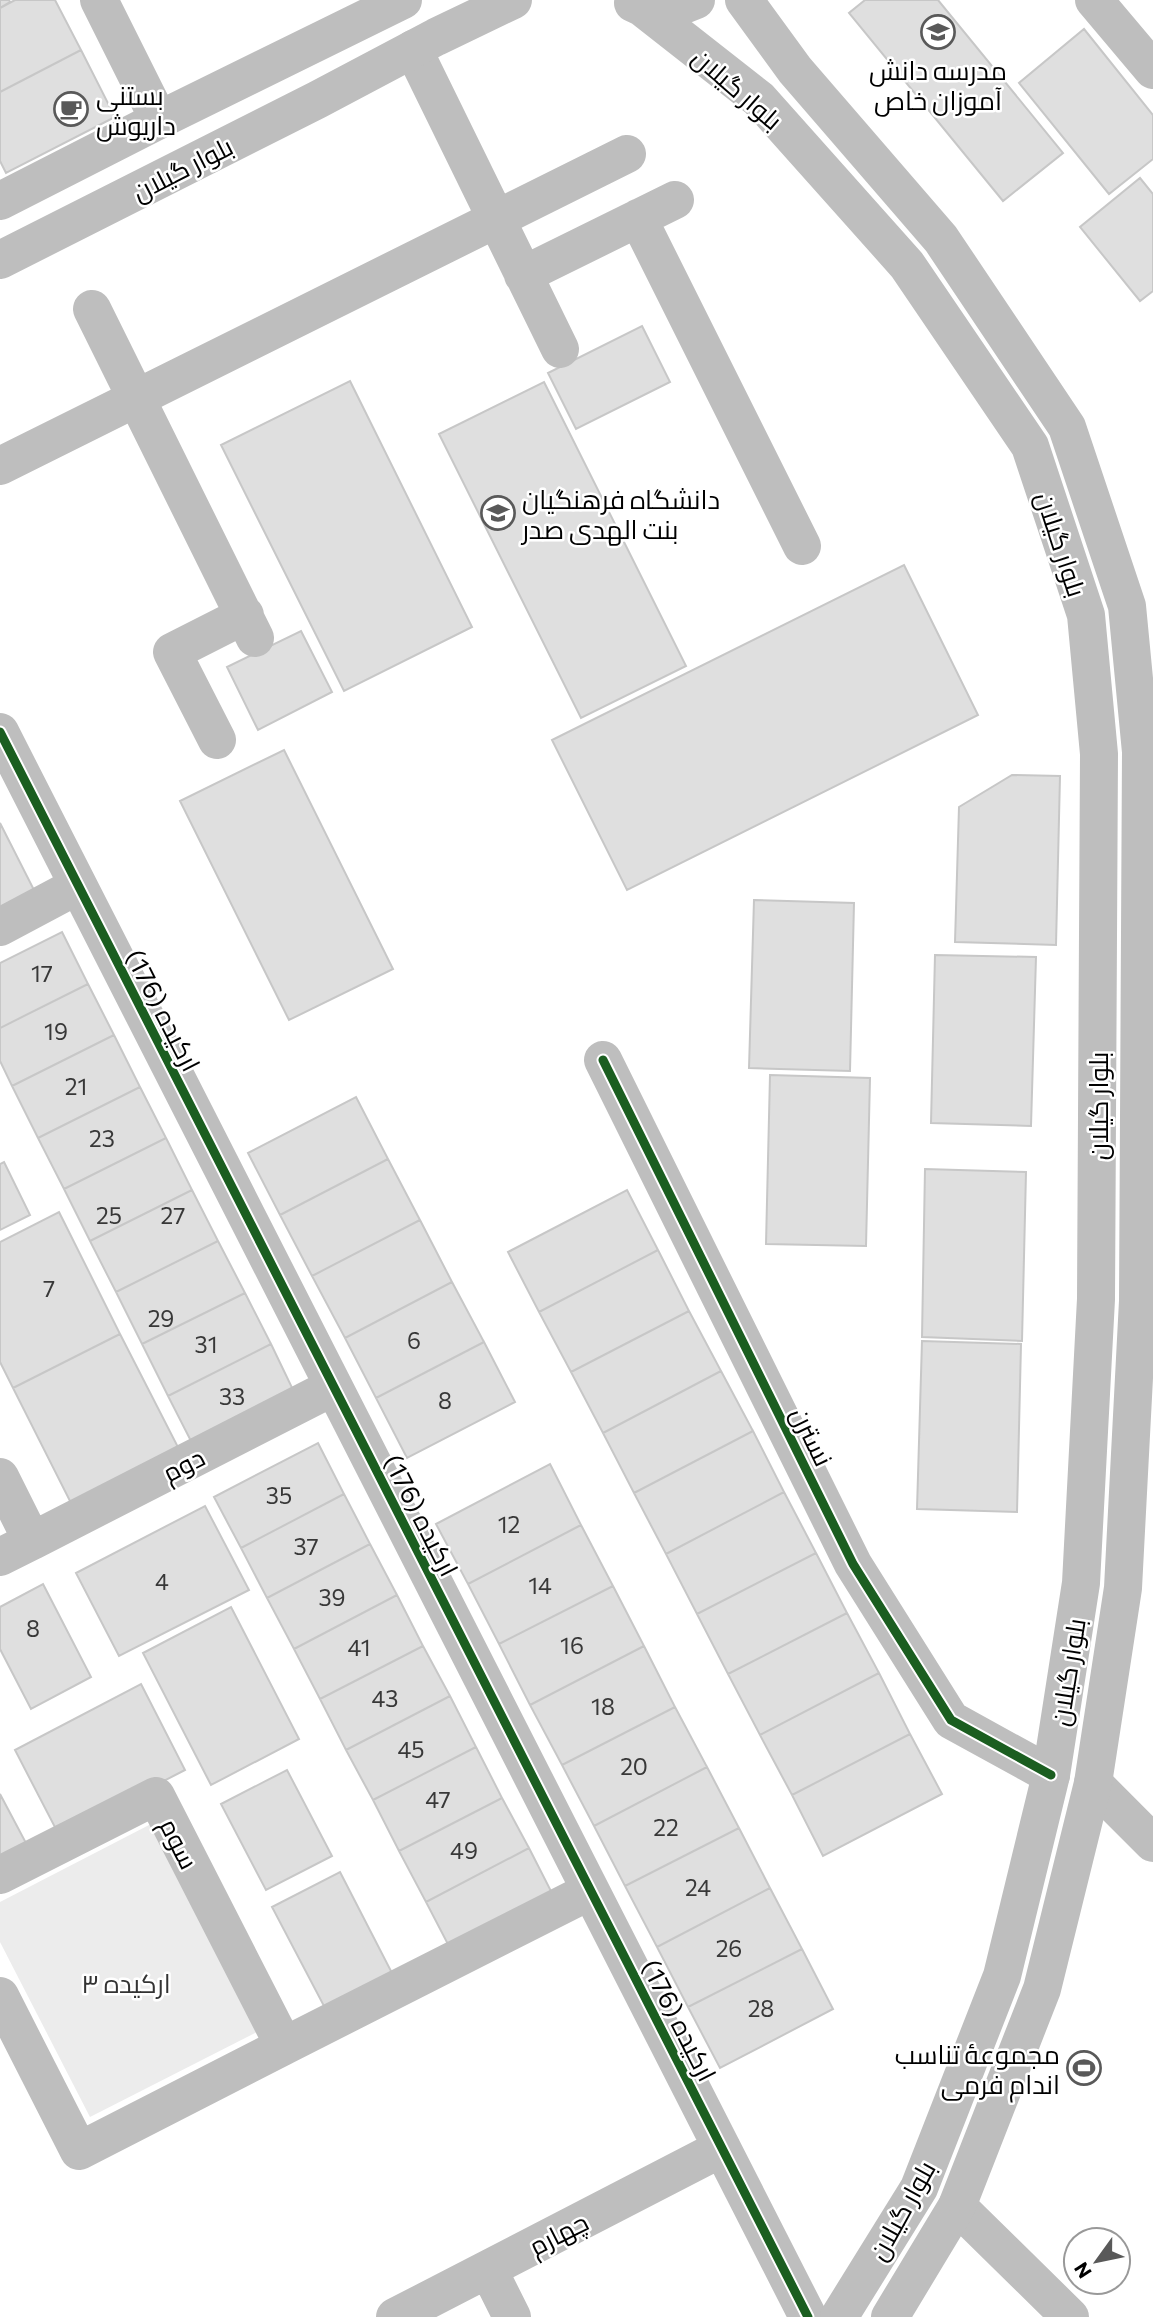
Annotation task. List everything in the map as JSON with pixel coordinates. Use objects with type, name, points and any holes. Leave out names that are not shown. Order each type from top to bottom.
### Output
[{"type":"main road","points":[[99,0],[159,120]]},
{"type":"main road","name":"بلوار گیلان","points":[[0,201],[402,0]]},
{"type":"main road","name":"بلوار گیلان","points":[[0,260],[513,0]]},
{"type":"main road","points":[[635,4],[675,9],[696,0]]},
{"type":"main road","name":"بلوار گیلان","points":[[744,0],[795,70],[941,239],[1067,427],[1127,606],[1147,755],[1145,1308],[1123,1588],[1093,1783],[1042,1989],[957,2206],[890,2317]]},
{"type":"main road","points":[[1094,0],[1153,70]]},
{"type":"main road","name":"بلوار گیلان","points":[[635,4],[759,99],[907,265],[1030,446],[1086,615],[1099,754],[1096,1299],[1081,1583],[1051,1775],[1002,1976],[919,2188],[839,2317]]},
{"type":"main road","points":[[413,49],[560,349]]},
{"type":"main road","points":[[0,466],[627,154]]},
{"type":"main road","points":[[523,275],[675,200]]},
{"type":"main road","points":[[638,218],[802,546]]},
{"type":"main road","points":[[92,309],[250,626],[173,652],[217,740]]},
{"type":"main road","name":"ارکیده (176)","points":[[0,732],[808,2317]]},
{"type":"main road","points":[[0,927],[77,886]]},
{"type":"main road","name":"نسترن","points":[[603,1060],[853,1564],[951,1720],[1051,1775]]},
{"type":"main road","name":"دوم","points":[[0,1477],[16,1549],[333,1387]]},
{"type":"main road","points":[[1093,1783],[1153,1843]]},
{"type":"main road","name":"سوم","points":[[0,1875],[156,1796],[284,2046]]},
{"type":"main road","points":[[0,1996],[79,2151],[590,1891]]},
{"type":"main road","name":"چهارم","points":[[395,2317],[722,2148]]},
{"type":"main road","points":[[957,2206],[1070,2317]]},
{"type":"main road","points":[[488,2269],[512,2317]]},
{"type":"green space","name":"ارکیده ۳","points":[[151,1824],[257,2032],[90,2117],[0,1942],[0,1902]]},
{"type":"building","points":[[0,0],[9,0],[10,2],[0,8]]},
{"type":"building","points":[[15,0],[55,0],[81,50],[0,92],[0,8]]},
{"type":"building","points":[[865,0],[938,0],[1063,153],[1003,201],[849,13]]},
{"type":"building","points":[[1084,29],[1153,115],[1153,159],[1109,194],[1019,83]]},
{"type":"building","points":[[81,50],[115,117],[6,173],[0,161],[0,92]]},
{"type":"building","points":[[1140,178],[1153,194],[1153,291],[1140,301],[1080,227]]},
{"type":"building","points":[[642,326],[670,382],[576,429],[548,373]]},
{"type":"building","points":[[350,381],[472,627],[344,691],[221,445]]},
{"type":"building","points":[[544,382],[686,666],[581,718],[439,434]]},
{"type":"building","points":[[904,565],[978,715],[627,890],[552,740]]},
{"type":"building","points":[[301,631],[332,692],[258,730],[227,667]]},
{"type":"building","points":[[284,750],[393,969],[289,1020],[180,801]]},
{"type":"building","points":[[1012,775],[1060,776],[1056,945],[955,942],[959,807]]},
{"type":"building","points":[[0,823],[34,890],[0,907]]},
{"type":"building","points":[[754,900],[854,903],[850,1071],[749,1068]]},
{"type":"building","points":[[62,932],[88,984],[0,1028],[0,963]]},
{"type":"building","points":[[935,955],[1036,957],[1031,1126],[931,1123]]},
{"type":"building","points":[[88,984],[114,1035],[12,1086],[0,1061],[0,1028]]},
{"type":"building","points":[[114,1035],[140,1087],[38,1138],[12,1086]]},
{"type":"building","points":[[770,1075],[870,1078],[866,1246],[766,1244]]},
{"type":"building","points":[[140,1087],[166,1138],[64,1189],[38,1138]]},
{"type":"building","points":[[356,1097],[388,1159],[280,1215],[248,1153]]},
{"type":"building","points":[[166,1138],[192,1190],[90,1241],[64,1189]]},
{"type":"building","points":[[388,1159],[420,1220],[312,1276],[280,1215]]},
{"type":"building","points":[[4,1162],[30,1215],[0,1230],[0,1164]]},
{"type":"building","points":[[925,1169],[1026,1172],[1022,1341],[922,1337]]},
{"type":"building","points":[[192,1190],[218,1241],[116,1292],[90,1241]]},
{"type":"building","points":[[627,1190],[658,1250],[539,1312],[508,1252]]},
{"type":"building","points":[[59,1212],[120,1334],[13,1388],[0,1362],[0,1242]]},
{"type":"building","points":[[420,1220],[452,1282],[345,1338],[312,1276]]},
{"type":"building","points":[[218,1241],[245,1293],[142,1344],[116,1292]]},
{"type":"building","points":[[658,1250],[689,1311],[571,1372],[539,1312]]},
{"type":"building","points":[[452,1282],[484,1342],[376,1398],[345,1338]]},
{"type":"building","points":[[245,1293],[271,1344],[168,1396],[142,1344]]},
{"type":"building","points":[[689,1311],[721,1371],[603,1433],[571,1372]]},
{"type":"building","points":[[120,1334],[182,1455],[74,1509],[13,1388]]},
{"type":"building","points":[[922,1341],[1021,1344],[1017,1512],[917,1509]]},
{"type":"building","points":[[484,1342],[515,1402],[407,1458],[376,1398]]},
{"type":"building","points":[[271,1344],[296,1396],[194,1447],[168,1396]]},
{"type":"building","points":[[721,1371],[753,1431],[634,1493],[603,1433]]},
{"type":"building","points":[[753,1431],[784,1492],[666,1554],[634,1493]]},
{"type":"building","points":[[318,1443],[344,1494],[241,1548],[214,1497]]},
{"type":"building","points":[[550,1464],[581,1525],[468,1584],[436,1524]]},
{"type":"building","points":[[784,1492],[816,1553],[697,1614],[666,1554]]},
{"type":"building","points":[[344,1494],[370,1544],[267,1598],[241,1548]]},
{"type":"building","points":[[205,1506],[249,1590],[119,1656],[76,1573]]},
{"type":"building","points":[[581,1525],[613,1586],[499,1644],[468,1584]]},
{"type":"building","points":[[370,1544],[397,1595],[294,1649],[267,1598]]},
{"type":"building","points":[[816,1553],[847,1613],[728,1674],[697,1614]]},
{"type":"building","points":[[43,1584],[91,1677],[31,1709],[0,1649],[0,1607]]},
{"type":"building","points":[[613,1586],[644,1646],[530,1705],[499,1644]]},
{"type":"building","points":[[397,1595],[423,1646],[320,1699],[294,1649]]},
{"type":"building","points":[[231,1607],[299,1739],[211,1785],[143,1653]]},
{"type":"building","points":[[847,1613],[879,1673],[760,1735],[728,1674]]},
{"type":"building","points":[[423,1646],[450,1696],[346,1750],[320,1699]]},
{"type":"building","points":[[644,1646],[675,1707],[562,1765],[530,1705]]},
{"type":"building","points":[[879,1673],[910,1734],[792,1795],[760,1735]]},
{"type":"building","points":[[141,1684],[185,1770],[59,1835],[15,1750]]},
{"type":"building","points":[[450,1696],[476,1747],[373,1800],[346,1750]]},
{"type":"building","points":[[675,1707],[707,1767],[594,1826],[562,1765]]},
{"type":"building","points":[[910,1734],[942,1794],[823,1856],[792,1795]]},
{"type":"building","points":[[476,1747],[502,1798],[399,1851],[373,1800]]},
{"type":"building","points":[[707,1767],[739,1828],[625,1886],[594,1826]]},
{"type":"building","points":[[287,1770],[332,1856],[266,1890],[221,1804]]},
{"type":"building","points":[[0,1794],[26,1843],[0,1857]]},
{"type":"building","points":[[502,1798],[529,1848],[426,1902],[399,1851]]},
{"type":"building","points":[[739,1828],[770,1888],[657,1947],[625,1886]]},
{"type":"building","points":[[529,1848],[555,1899],[452,1952],[426,1902]]},
{"type":"building","points":[[340,1872],[392,1973],[325,2008],[272,1907]]},
{"type":"building","points":[[770,1888],[802,1949],[688,2007],[657,1947]]},
{"type":"building","points":[[802,1949],[833,2009],[720,2068],[688,2007]]},
{"type":"cycle path","points":[[0,732],[808,2317]]},
{"type":"cycle path","points":[[603,1060],[853,1564],[951,1720],[1051,1775]]},
{"type":"place","name":"مدرسه دانش آموزان خاص","points":[[938,32]]},
{"type":"place","name":"بستنی داریوش","points":[[71,109]]},
{"type":"place","name":"دانشگاه فرهنگیان بنت الهدی صدر","points":[[498,513]]},
{"type":"place","name":"مجموعهٔ تناسب اندام فرمی","points":[[1084,2068]]}]
